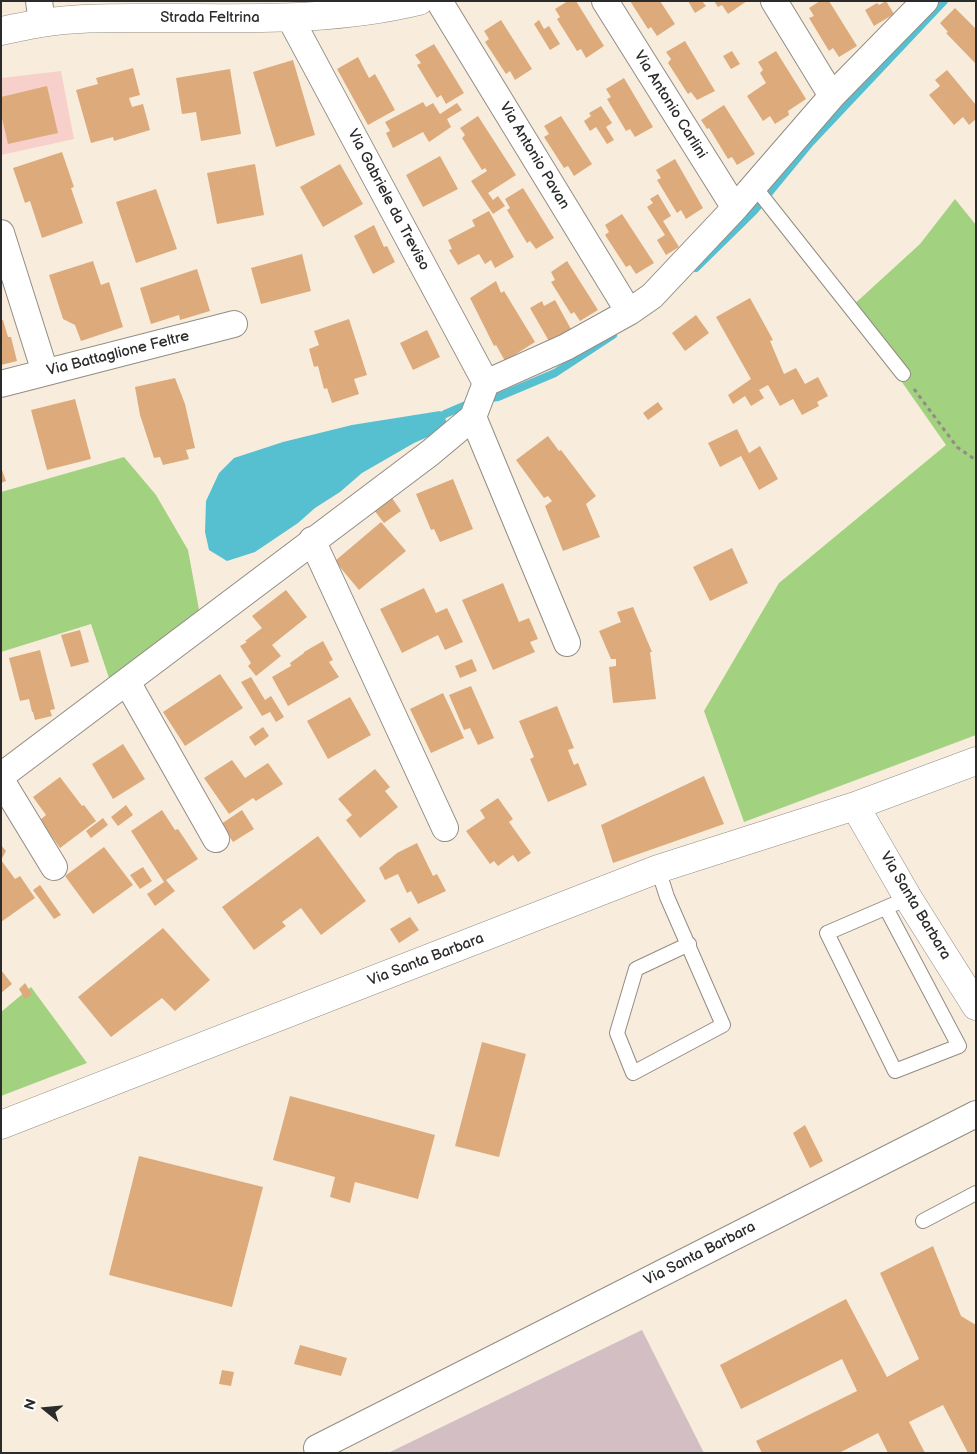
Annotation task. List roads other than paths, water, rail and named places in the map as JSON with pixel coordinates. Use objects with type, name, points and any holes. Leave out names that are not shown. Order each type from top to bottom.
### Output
[{"type":"street","name":"Strada Feltrina","points":[[1,31],[41,12],[123,18],[302,12],[350,14],[391,8],[419,1]]},
{"type":"street","name":"Via Antonio Pavan","points":[[439,1],[629,312]]},
{"type":"street","name":"Via Antonio Carlini","points":[[605,1],[735,208]]},
{"type":"street","points":[[774,1],[832,96]]},
{"type":"street","points":[[1,776],[312,540],[375,496],[479,400],[566,347],[629,312],[652,296],[735,208],[756,189],[832,96],[925,1]]},
{"type":"street","name":"Via Gabriele da Treviso","points":[[302,12],[479,400],[567,644]]},
{"type":"street","points":[[1,233],[45,372]]},
{"type":"street","name":"Via Battaglione Feltre","points":[[1,384],[234,324]]},
{"type":"street","points":[[312,540],[445,828]]},
{"type":"street","points":[[127,682],[216,839]]},
{"type":"street","name":"Via Santa Barbara","points":[[1,1125],[658,869],[855,806],[976,761]]},
{"type":"street","points":[[1,780],[54,867]]},
{"type":"street","name":"Via Santa Barbara","points":[[855,806],[897,903],[976,1006]]},
{"type":"street","name":"Via Santa Barbara","points":[[317,1448],[976,1114]]},
{"type":"lane","points":[[756,189],[903,374]]},
{"type":"lane","points":[[658,869],[667,897],[689,944],[723,1024],[633,1073],[617,1033],[636,970],[689,944]]},
{"type":"lane","points":[[897,903],[959,1046],[895,1071],[827,933],[897,903]]},
{"type":"lane","points":[[923,1220],[976,1194]]},
{"type":"water","points":[[440,411],[445,414],[446,422],[439,432],[414,443],[362,473],[340,492],[255,552],[227,561],[209,550],[205,532],[206,501],[219,473],[234,458],[283,442],[352,425]]},
{"type":"waterway","points":[[696,268],[754,211],[810,143],[944,1]]},
{"type":"waterway","points":[[486,399],[498,397],[555,373],[613,335]]},
{"type":"waterway","points":[[445,414],[473,402]]}]
